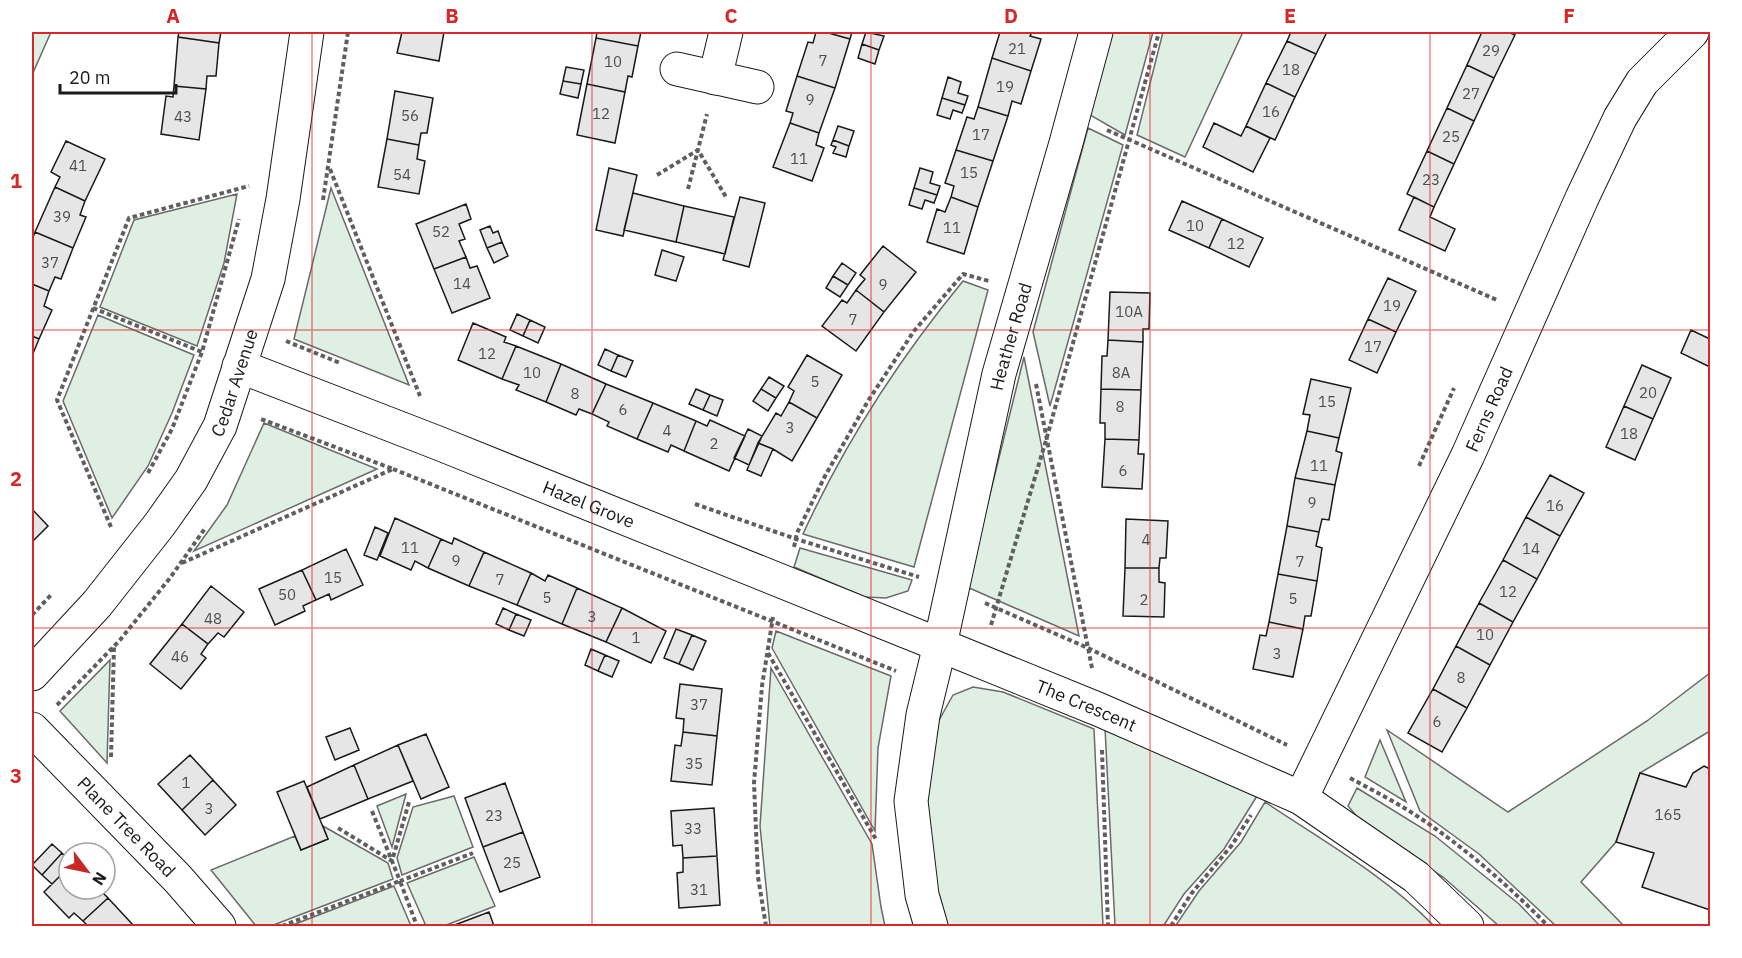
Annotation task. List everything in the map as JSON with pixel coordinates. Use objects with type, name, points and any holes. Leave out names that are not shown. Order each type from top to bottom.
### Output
[{"type":"street","name":"Cedar Avenue","points":[[32,674],[97,604],[160,524],[191,480],[220,426],[268,279],[283,200],[307,32]]},
{"type":"street","points":[[716,78],[726,32]]},
{"type":"street","name":"Heather Road","points":[[940,645],[999,374],[1096,32]]},
{"type":"street","name":"Ferns Road","points":[[1301,798],[1468,455],[1620,118],[1642,82],[1692,32]]},
{"type":"street","points":[[677,69],[757,87]]},
{"type":"street","name":"Hazel Grove","points":[[239,366],[438,442],[940,645]]},
{"type":"street","points":[[931,927],[922,895],[911,801],[923,715],[940,645]]},
{"type":"street","name":"The Crescent","points":[[940,645],[1100,710],[1301,798],[1416,877],[1467,927]]},
{"type":"street","name":"Plane Tree Road","points":[[32,729],[178,879],[219,927]]},
{"type":"path","points":[[980,660],[1047,437],[1159,32]]},
{"type":"path","points":[[688,189],[716,78]]},
{"type":"path","points":[[1074,116],[1530,315]]},
{"type":"path","points":[[657,175],[698,150]]},
{"type":"path","points":[[698,150],[726,197]]},
{"type":"path","points":[[324,156],[438,442]]},
{"type":"path","points":[[111,528],[57,400],[129,218],[247,188],[283,200]]},
{"type":"path","points":[[147,475],[172,429],[202,352],[241,211]]},
{"type":"path","points":[[93,308],[239,366]]},
{"type":"path","points":[[1036,381],[1100,710],[1108,927]]},
{"type":"path","points":[[261,419],[930,685]]},
{"type":"path","points":[[170,567],[393,470]]},
{"type":"path","points":[[104,536],[117,519]]},
{"type":"path","points":[[796,539],[952,587],[1088,648]]},
{"type":"path","points":[[32,615],[54,592]]},
{"type":"path","points":[[110,810],[114,647]]},
{"type":"path","points":[[767,652],[881,848],[918,858]]},
{"type":"path","points":[[392,861],[409,802]]},
{"type":"path","points":[[372,811],[417,927]]},
{"type":"path","points":[[338,828],[392,861]]},
{"type":"path","points":[[282,927],[473,853]]},
{"type":"green space","points":[[32,32],[51,32],[32,75]]},
{"type":"green space","points":[[1112,32],[1153,32],[1125,135],[1090,115]]},
{"type":"green space","points":[[1163,32],[1243,32],[1185,157],[1137,135]]},
{"type":"green space","points":[[1088,128],[1123,145],[1050,406],[1033,332]]},
{"type":"green space","points":[[331,188],[409,385],[294,339]]},
{"type":"green space","points":[[237,194],[224,263],[197,346],[100,307],[134,220]]},
{"type":"green space","points":[[963,281],[988,290],[914,567],[803,534],[855,434],[875,402],[917,340]]},
{"type":"green space","points":[[98,315],[194,355],[172,413],[148,466],[112,518],[63,401]]},
{"type":"green space","points":[[1024,357],[1079,636],[967,587]]},
{"type":"green space","points":[[264,423],[377,469],[194,551],[227,505]]},
{"type":"green space","points":[[800,548],[912,580],[908,591],[886,598],[865,597],[794,567]]},
{"type":"green space","points":[[776,631],[891,676],[878,748],[875,831],[772,648]]},
{"type":"green space","points":[[110,660],[107,763],[60,711]]},
{"type":"green space","points":[[771,668],[872,844],[885,926],[770,926],[760,826]]},
{"type":"green space","points":[[1710,673],[1710,731],[1640,773],[1616,842],[1581,882],[1624,926],[1556,926],[1479,854],[1420,811],[1387,730],[1508,812],[1647,721]]},
{"type":"green space","points":[[973,687],[1003,692],[1094,729],[1103,926],[947,926],[939,911],[926,824],[931,756],[937,724],[953,695]]},
{"type":"green space","points":[[1105,728],[1257,796],[1224,849],[1184,894],[1164,925],[1115,926]]},
{"type":"green space","points":[[1380,740],[1406,802],[1365,777]]},
{"type":"green space","points":[[1357,788],[1435,836],[1519,904],[1540,926],[1499,926],[1443,877],[1366,827],[1348,806]]},
{"type":"green space","points":[[406,794],[392,847],[377,806]]},
{"type":"green space","points":[[454,796],[473,847],[402,875],[397,858],[413,807]]},
{"type":"green space","points":[[1265,802],[1375,875],[1434,926],[1176,925],[1199,891],[1241,842]]},
{"type":"green space","points":[[323,826],[388,863],[393,879],[271,926],[256,926],[211,870],[295,836],[301,850],[328,839]]},
{"type":"green space","points":[[474,857],[495,906],[444,926],[426,926],[407,883]]},
{"type":"green space","points":[[394,886],[411,926],[290,926]]},
{"type":"building","points":[[179,32],[221,32],[219,43],[178,37]]},
{"type":"building","points":[[402,32],[444,32],[439,61],[397,53]]},
{"type":"building","points":[[597,32],[641,32],[638,46],[596,38]]},
{"type":"building","points":[[816,32],[825,32],[850,39],[835,88],[797,76],[808,42],[813,43]]},
{"type":"building","points":[[825,32],[852,32],[850,39]]},
{"type":"building","points":[[866,32],[884,36],[879,50],[862,44]]},
{"type":"building","points":[[1000,32],[1032,32],[1030,36],[1041,39],[1031,71],[992,58]]},
{"type":"building","points":[[1291,32],[1327,32],[1316,54],[1287,41]]},
{"type":"building","points":[[1482,32],[1508,32],[1515,35],[1494,78],[1467,65]]},
{"type":"building","points":[[178,37],[219,43],[216,76],[207,76],[206,89],[174,86]]},
{"type":"building","points":[[596,38],[638,46],[632,77],[628,76],[625,92],[587,84]]},
{"type":"building","points":[[1287,41],[1316,54],[1295,97],[1266,83]]},
{"type":"building","points":[[862,44],[879,50],[875,64],[858,58]]},
{"type":"building","points":[[992,58],[1031,71],[1021,104],[1012,101],[1008,116],[978,107]]},
{"type":"building","points":[[1467,65],[1494,78],[1474,121],[1447,108]]},
{"type":"building","points":[[566,67],[584,70],[581,84],[563,81]]},
{"type":"building","points":[[797,76],[835,88],[819,133],[790,123],[793,113],[786,111]]},
{"type":"building","points":[[948,77],[961,82],[958,93],[968,96],[965,105],[942,98]]},
{"type":"building","points":[[563,81],[581,84],[578,98],[560,94]]},
{"type":"building","points":[[1266,83],[1295,97],[1275,140],[1246,126]]},
{"type":"building","points":[[587,84],[625,92],[615,143],[577,135]]},
{"type":"building","points":[[174,86],[206,89],[199,140],[161,134],[166,96],[173,97]]},
{"type":"building","points":[[395,91],[433,98],[427,133],[421,133],[419,145],[387,139]]},
{"type":"building","points":[[942,98],[965,105],[962,113],[953,110],[950,119],[937,115]]},
{"type":"building","points":[[978,107],[1008,116],[993,161],[956,150],[967,117],[974,119]]},
{"type":"building","points":[[1447,108],[1474,121],[1454,164],[1427,151]]},
{"type":"building","points":[[790,123],[819,133],[816,145],[824,148],[812,181],[773,167]]},
{"type":"building","points":[[1214,123],[1241,136],[1246,126],[1270,138],[1253,172],[1203,147]]},
{"type":"building","points":[[838,126],[854,131],[849,146],[833,140]]},
{"type":"building","points":[[387,139],[419,145],[417,159],[425,161],[419,194],[378,187]]},
{"type":"building","points":[[833,140],[849,146],[846,157],[833,153],[836,147],[831,145]]},
{"type":"building","points":[[66,141],[105,159],[85,201],[55,187],[60,177],[51,172]]},
{"type":"building","points":[[956,150],[993,161],[978,207],[951,197],[954,186],[945,183]]},
{"type":"building","points":[[1427,151],[1454,164],[1434,207],[1407,194]]},
{"type":"building","points":[[609,168],[637,175],[623,236],[596,230]]},
{"type":"building","points":[[920,168],[933,172],[930,183],[940,186],[937,195],[914,188]]},
{"type":"building","points":[[55,187],[85,201],[80,215],[86,217],[73,248],[35,232]]},
{"type":"building","points":[[914,188],[937,195],[934,203],[925,200],[922,209],[909,205]]},
{"type":"building","points":[[633,193],[684,206],[676,242],[624,230]]},
{"type":"building","points":[[740,197],[765,203],[749,267],[723,260]]},
{"type":"building","points":[[951,197],[978,207],[964,254],[927,242],[937,209],[945,212]]},
{"type":"building","points":[[1414,197],[1434,207],[1430,217],[1455,229],[1445,251],[1399,230]]},
{"type":"building","points":[[1182,201],[1222,219],[1209,248],[1169,230]]},
{"type":"building","points":[[466,204],[471,219],[459,224],[465,239],[459,241],[466,257],[434,269],[416,224]]},
{"type":"building","points":[[684,206],[734,217],[725,254],[676,242]]},
{"type":"building","points":[[1222,219],[1263,238],[1249,267],[1209,248]]},
{"type":"building","points":[[490,226],[493,233],[498,231],[502,242],[487,248],[480,230]]},
{"type":"building","points":[[35,232],[73,248],[61,279],[55,277],[49,291],[32,284],[32,240]]},
{"type":"building","points":[[502,242],[508,256],[494,263],[487,248]]},
{"type":"building","points":[[883,246],[916,272],[884,312],[856,290],[865,279],[860,275]]},
{"type":"building","points":[[662,250],[684,257],[676,281],[655,275]]},
{"type":"building","points":[[466,257],[470,268],[477,266],[490,298],[452,313],[434,269]]},
{"type":"building","points":[[842,263],[856,273],[848,285],[833,276]]},
{"type":"building","points":[[833,276],[848,285],[840,297],[826,288]]},
{"type":"building","points":[[1388,278],[1416,291],[1396,332],[1368,319]]},
{"type":"building","points":[[32,284],[49,291],[44,306],[52,310],[39,339],[32,336]]},
{"type":"building","points":[[856,290],[884,312],[856,351],[822,326],[842,300],[847,303]]},
{"type":"building","points":[[1110,292],[1150,293],[1149,329],[1143,329],[1143,342],[1108,340]]},
{"type":"building","points":[[517,314],[530,320],[523,336],[510,330]]},
{"type":"building","points":[[1368,319],[1396,332],[1377,373],[1349,360]]},
{"type":"building","points":[[530,320],[545,327],[538,343],[523,336]]},
{"type":"building","points":[[473,323],[506,337],[504,342],[516,346],[502,379],[458,360]]},
{"type":"building","points":[[1691,330],[1710,339],[1710,367],[1681,353]]},
{"type":"building","points":[[32,336],[39,339],[32,356]]},
{"type":"building","points":[[1108,340],[1143,342],[1141,390],[1101,389],[1102,356],[1107,356]]},
{"type":"building","points":[[516,346],[561,364],[546,402],[516,390],[519,385],[502,379]]},
{"type":"building","points":[[605,349],[618,355],[611,371],[598,365]]},
{"type":"building","points":[[618,355],[633,361],[626,377],[611,371]]},
{"type":"building","points":[[807,355],[842,375],[817,418],[789,402],[794,391],[788,387]]},
{"type":"building","points":[[561,364],[606,384],[592,414],[579,409],[576,415],[546,402]]},
{"type":"building","points":[[1642,365],[1671,378],[1653,419],[1624,406]]},
{"type":"building","points":[[769,377],[784,386],[776,398],[761,389]]},
{"type":"building","points":[[1311,379],[1351,388],[1339,438],[1307,431],[1310,415],[1303,414]]},
{"type":"building","points":[[606,384],[653,403],[637,439],[607,426],[609,422],[592,414]]},
{"type":"building","points":[[696,389],[710,395],[703,410],[689,404]]},
{"type":"building","points":[[761,389],[776,398],[768,411],[753,401]]},
{"type":"building","points":[[1101,389],[1141,390],[1139,440],[1105,439],[1105,423],[1100,423]]},
{"type":"building","points":[[710,395],[723,400],[717,416],[703,410]]},
{"type":"building","points":[[789,402],[817,418],[792,461],[758,443],[776,413],[781,416]]},
{"type":"building","points":[[653,403],[696,421],[684,451],[671,445],[668,452],[637,439]]},
{"type":"building","points":[[1624,406],[1653,419],[1635,460],[1606,447]]},
{"type":"building","points":[[710,420],[745,436],[729,471],[684,451],[696,421],[707,426]]},
{"type":"building","points":[[748,429],[762,436],[749,465],[734,458]]},
{"type":"building","points":[[1307,431],[1339,438],[1336,451],[1342,453],[1335,485],[1295,478]]},
{"type":"building","points":[[1105,439],[1139,440],[1138,454],[1144,454],[1142,489],[1102,487]]},
{"type":"building","points":[[758,443],[773,449],[761,476],[747,470]]},
{"type":"building","points":[[1550,475],[1584,493],[1560,536],[1526,517]]},
{"type":"building","points":[[1295,478],[1335,485],[1329,520],[1322,519],[1319,532],[1287,526]]},
{"type":"building","points":[[32,509],[48,526],[32,542]]},
{"type":"building","points":[[1526,517],[1560,536],[1537,579],[1503,560]]},
{"type":"building","points":[[395,518],[441,539],[428,568],[415,561],[411,570],[380,556]]},
{"type":"building","points":[[1126,519],[1168,521],[1166,558],[1160,558],[1159,568],[1125,568]]},
{"type":"building","points":[[1287,526],[1319,532],[1316,546],[1322,548],[1317,581],[1278,574]]},
{"type":"building","points":[[375,527],[388,533],[377,560],[364,555]]},
{"type":"building","points":[[454,538],[484,552],[469,586],[428,568],[441,539],[452,544]]},
{"type":"building","points":[[346,549],[363,585],[331,600],[329,594],[316,600],[302,570]]},
{"type":"building","points":[[484,552],[531,573],[517,605],[469,586]]},
{"type":"building","points":[[1503,560],[1537,579],[1513,622],[1479,603]]},
{"type":"building","points":[[1125,568],[1159,568],[1159,582],[1165,583],[1164,617],[1123,616]]},
{"type":"building","points":[[302,570],[316,600],[303,606],[305,611],[275,625],[259,589]]},
{"type":"building","points":[[531,573],[545,581],[548,575],[577,588],[562,624],[517,605]]},
{"type":"building","points":[[1278,574],[1317,581],[1311,616],[1305,616],[1303,629],[1269,622]]},
{"type":"building","points":[[211,586],[244,612],[224,637],[218,633],[208,644],[182,624]]},
{"type":"building","points":[[577,588],[622,608],[606,642],[562,624]]},
{"type":"building","points":[[1479,603],[1513,622],[1490,665],[1456,646]]},
{"type":"building","points":[[503,608],[516,614],[509,630],[496,624]]},
{"type":"building","points":[[622,608],[666,631],[651,663],[606,642]]},
{"type":"building","points":[[516,614],[531,620],[524,636],[509,630]]},
{"type":"building","points":[[1269,622],[1303,629],[1293,677],[1253,669],[1260,635],[1266,636]]},
{"type":"building","points":[[182,624],[208,644],[201,654],[206,658],[181,689],[150,664]]},
{"type":"building","points":[[676,629],[692,635],[679,664],[664,658]]},
{"type":"building","points":[[692,635],[706,641],[693,670],[679,664]]},
{"type":"building","points":[[1456,646],[1490,665],[1467,708],[1433,689]]},
{"type":"building","points":[[591,649],[605,655],[598,671],[585,665]]},
{"type":"building","points":[[605,655],[619,661],[612,677],[598,671]]},
{"type":"building","points":[[680,684],[722,689],[717,736],[683,732],[684,719],[676,718]]},
{"type":"building","points":[[1433,689],[1467,708],[1442,752],[1408,733]]},
{"type":"building","points":[[350,728],[359,750],[335,760],[326,737]]},
{"type":"building","points":[[683,732],[717,736],[712,785],[671,781],[675,745],[681,746]]},
{"type":"building","points":[[426,734],[449,787],[421,799],[398,745]]},
{"type":"building","points":[[398,745],[413,781],[368,799],[354,765]]},
{"type":"building","points":[[190,755],[213,780],[182,810],[158,784]]},
{"type":"building","points":[[354,765],[368,799],[320,819],[307,787]]},
{"type":"building","points":[[1704,766],[1710,769],[1710,910],[1642,887],[1654,853],[1616,842],[1640,773],[1686,787],[1693,773]]},
{"type":"building","points":[[213,780],[236,805],[205,835],[182,810]]},
{"type":"building","points":[[304,781],[328,839],[301,850],[277,792]]},
{"type":"building","points":[[505,783],[523,832],[483,847],[465,798]]},
{"type":"building","points":[[714,808],[717,856],[683,858],[682,845],[673,846],[671,811]]},
{"type":"building","points":[[523,832],[540,877],[500,892],[483,847]]},
{"type":"building","points":[[52,844],[57,848],[57,858],[42,875],[32,865]]},
{"type":"building","points":[[717,856],[720,905],[679,908],[677,873],[683,872],[683,858]]},
{"type":"building","points":[[57,858],[57,879],[52,884],[42,875]]},
{"type":"building","points":[[57,879],[57,901],[105,901],[83,921],[74,913],[69,918],[44,892]]},
{"type":"building","points":[[105,901],[111,901],[134,926],[88,926],[83,921]]},
{"type":"building","points":[[489,912],[494,926],[452,926]]}]
